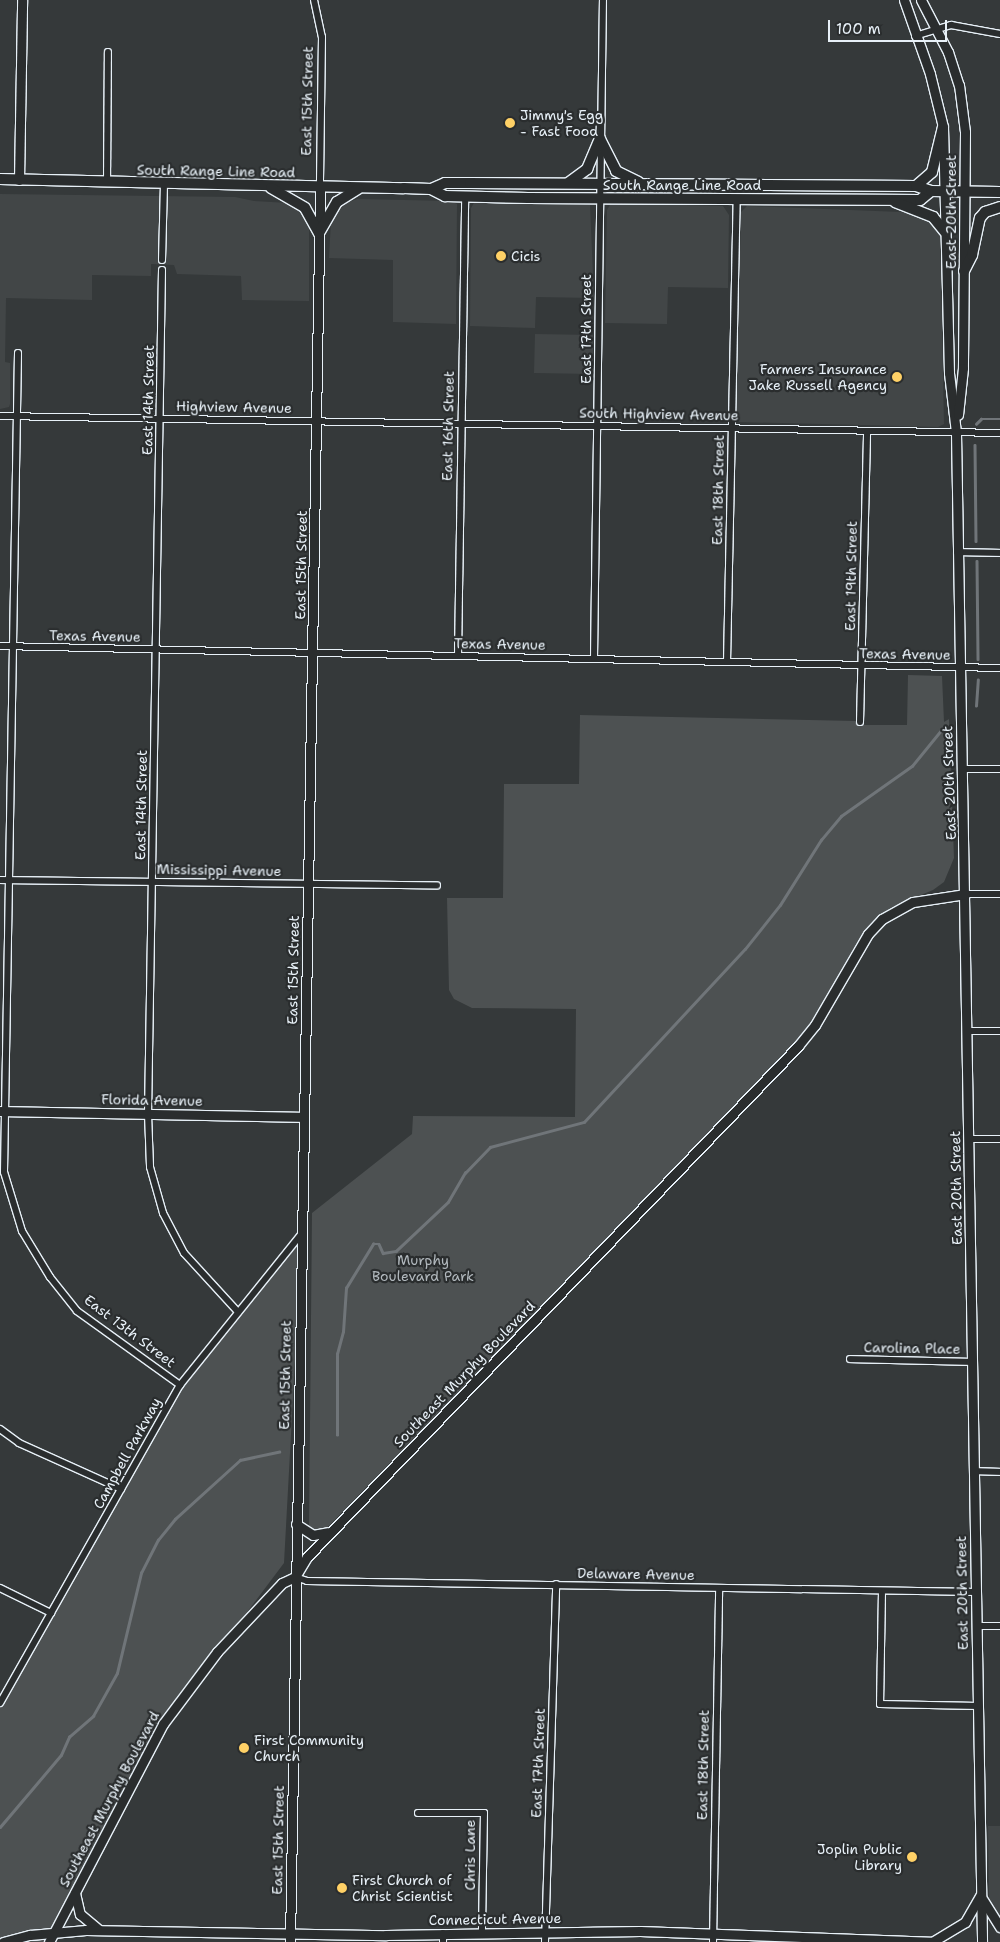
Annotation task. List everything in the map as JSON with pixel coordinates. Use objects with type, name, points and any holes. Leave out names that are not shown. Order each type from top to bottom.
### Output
[{"type":"main road","points":[[19,180],[22,0]]},
{"type":"main road","name":"East 20th Street","points":[[904,0],[915,36],[930,74],[942,127],[949,373],[956,433],[968,1031],[982,1942]]},
{"type":"main road","name":"East 20th Street","points":[[921,0],[948,52],[959,85],[965,132],[963,368],[956,433]]},
{"type":"main road","points":[[916,186],[932,172],[942,127]]},
{"type":"main road","points":[[567,184],[587,169],[600,139]]},
{"type":"main road","points":[[600,139],[616,170],[646,185]]},
{"type":"main road","name":"South Range Line Road","points":[[0,179],[431,190],[445,196],[599,198],[920,200],[931,191]]},
{"type":"main road","name":"South Range Line Road","points":[[431,190],[445,183],[916,186],[931,191],[1000,192]]},
{"type":"main road","points":[[268,186],[305,208],[319,233]]},
{"type":"main road","name":"East 15th Street","points":[[290,1938],[295,1577],[318,421],[320,187]]},
{"type":"main road","points":[[319,233],[337,202],[362,188]]},
{"type":"main road","points":[[892,200],[933,218],[945,232]]},
{"type":"main road","points":[[964,270],[972,255],[980,218],[985,212],[1000,207]]},
{"type":"main road","name":"Southeast Murphy Boulevard","points":[[49,1942],[163,1724],[217,1652],[282,1583],[295,1577],[307,1557],[333,1529],[798,1046],[814,1026],[868,934],[882,919],[913,902],[965,894]]},
{"type":"main road","name":"Florida Avenue","points":[[2,1111],[304,1116]]},
{"type":"main road","points":[[296,1524],[313,1536],[324,1535],[333,1529]]},
{"type":"main road","points":[[76,1890],[79,1912],[99,1930]]},
{"type":"main road","points":[[981,1894],[987,1911],[1000,1927]]},
{"type":"main road","points":[[932,1942],[965,1922],[981,1894]]},
{"type":"main road","name":"Connecticut Avenue","points":[[4,1942],[54,1932],[99,1930],[290,1938],[443,1938],[482,1932],[546,1930],[713,1937],[937,1942]]},
{"type":"street","name":"East 15th Street","points":[[314,0],[322,38],[320,187]]},
{"type":"street","name":"East 17th Street","points":[[594,658],[603,0]]},
{"type":"street","points":[[915,36],[935,27],[966,26],[1000,34]]},
{"type":"street","points":[[107,183],[108,52]]},
{"type":"street","points":[[162,260],[164,184]]},
{"type":"street","name":"East 16th Street","points":[[458,656],[464,196]]},
{"type":"street","name":"East 18th Street","points":[[727,662],[737,199]]},
{"type":"street","name":"East 14th Street","points":[[162,270],[148,1114],[150,1167],[163,1213],[184,1254],[238,1312]]},
{"type":"street","name":"East 13th Street","points":[[18,353],[2,1111],[4,1172],[22,1231],[50,1277],[77,1311],[180,1385]]},
{"type":"street","name":"Highview Avenue","points":[[0,416],[318,421]]},
{"type":"street","name":"South Highview Avenue","points":[[318,421],[1000,433]]},
{"type":"street","name":"East 19th Street","points":[[860,722],[867,431]]},
{"type":"street","points":[[958,552],[1000,552]]},
{"type":"street","name":"Texas Avenue","points":[[0,646],[1000,668]]},
{"type":"street","points":[[962,769],[1000,769]]},
{"type":"street","name":"Mississippi Avenue","points":[[0,880],[437,885]]},
{"type":"street","points":[[965,894],[1000,894]]},
{"type":"street","points":[[968,1031],[1000,1031]]},
{"type":"street","points":[[969,1139],[1000,1139]]},
{"type":"street","name":"Campbell Parkway","points":[[0,1703],[180,1385],[302,1233]]},
{"type":"street","name":"Carolina Place","points":[[850,1359],[972,1362]]},
{"type":"street","points":[[0,1429],[19,1443],[121,1489]]},
{"type":"street","points":[[974,1471],[1000,1472]]},
{"type":"street","name":"Delaware Avenue","points":[[295,1577],[307,1581],[556,1584],[882,1592],[976,1592]]},
{"type":"street","name":"East 17th Street","points":[[545,1942],[556,1584]]},
{"type":"street","points":[[0,1588],[51,1613]]},
{"type":"street","name":"East 18th Street","points":[[713,1937],[719,1588]]},
{"type":"street","points":[[882,1592],[880,1704],[978,1706]]},
{"type":"street","points":[[977,1626],[1000,1626]]},
{"type":"street","name":"Chris Lane","points":[[418,1812],[484,1813],[482,1932]]},
{"type":"shaded area","points":[[0,194],[235,197],[254,201],[288,203],[303,212],[309,226],[309,301],[242,300],[241,276],[177,274],[174,265],[151,264],[151,276],[92,275],[92,300],[6,298],[5,362],[10,363],[10,404],[9,407],[0,409]]},
{"type":"shaded area","points":[[357,199],[451,201],[457,204],[456,324],[393,322],[393,260],[329,258],[331,220],[341,205]]},
{"type":"shaded area","points":[[475,201],[590,205],[594,298],[536,297],[535,328],[470,326],[471,208]]},
{"type":"shaded area","points":[[611,203],[723,206],[729,215],[728,288],[668,287],[667,324],[605,323],[607,210]]},
{"type":"shaded area","points":[[747,206],[901,212],[928,218],[940,230],[944,424],[938,427],[739,422],[736,416],[741,212]]},
{"type":"shaded area","points":[[535,334],[593,335],[593,374],[534,373]]},
{"type":"shaded area","points":[[988,1826],[1000,1826],[1000,1923],[989,1901]]},
{"type":"green space","name":"Murphy Boulevard Park","points":[[908,675],[942,676],[944,722],[949,719],[954,858],[944,882],[933,890],[890,908],[871,924],[856,944],[814,1020],[791,1049],[325,1530],[309,1530],[312,1213],[412,1134],[413,1116],[575,1117],[576,1009],[472,1008],[454,999],[449,990],[447,898],[503,898],[504,784],[579,784],[580,715],[856,721],[856,725],[907,725]]},
{"type":"green space","points":[[302,1233],[284,1563],[163,1724],[49,1942],[0,1942],[0,1703],[180,1385]]},
{"type":"waterway","points":[[976,424],[981,419],[1000,419]]},
{"type":"waterway","points":[[975,445],[976,541]]},
{"type":"waterway","points":[[977,561],[978,659]]},
{"type":"waterway","points":[[976,706],[978,680]]},
{"type":"waterway","points":[[337,1435],[337,1354],[343,1332],[346,1288],[373,1244],[379,1244],[383,1253],[396,1251],[448,1202],[465,1173],[490,1147],[584,1122],[745,949],[780,905],[821,840],[841,816],[912,766],[943,728]]},
{"type":"waterway","points":[[0,1827],[61,1755],[69,1737],[93,1716],[117,1673],[141,1573],[158,1540],[175,1519],[240,1460],[279,1452]]},
{"type":"place","name":"Jimmy's Egg - Fast Food","points":[[510,123]]},
{"type":"place","name":"Cicis","points":[[501,256]]},
{"type":"place","name":"Farmers Insurance Jake Russell Agency","points":[[897,377]]},
{"type":"place","name":"First Community Church","points":[[244,1748]]},
{"type":"place","name":"Joplin Public Library","points":[[912,1857]]},
{"type":"place","name":"First Church of Christ Scientist","points":[[342,1888]]}]
